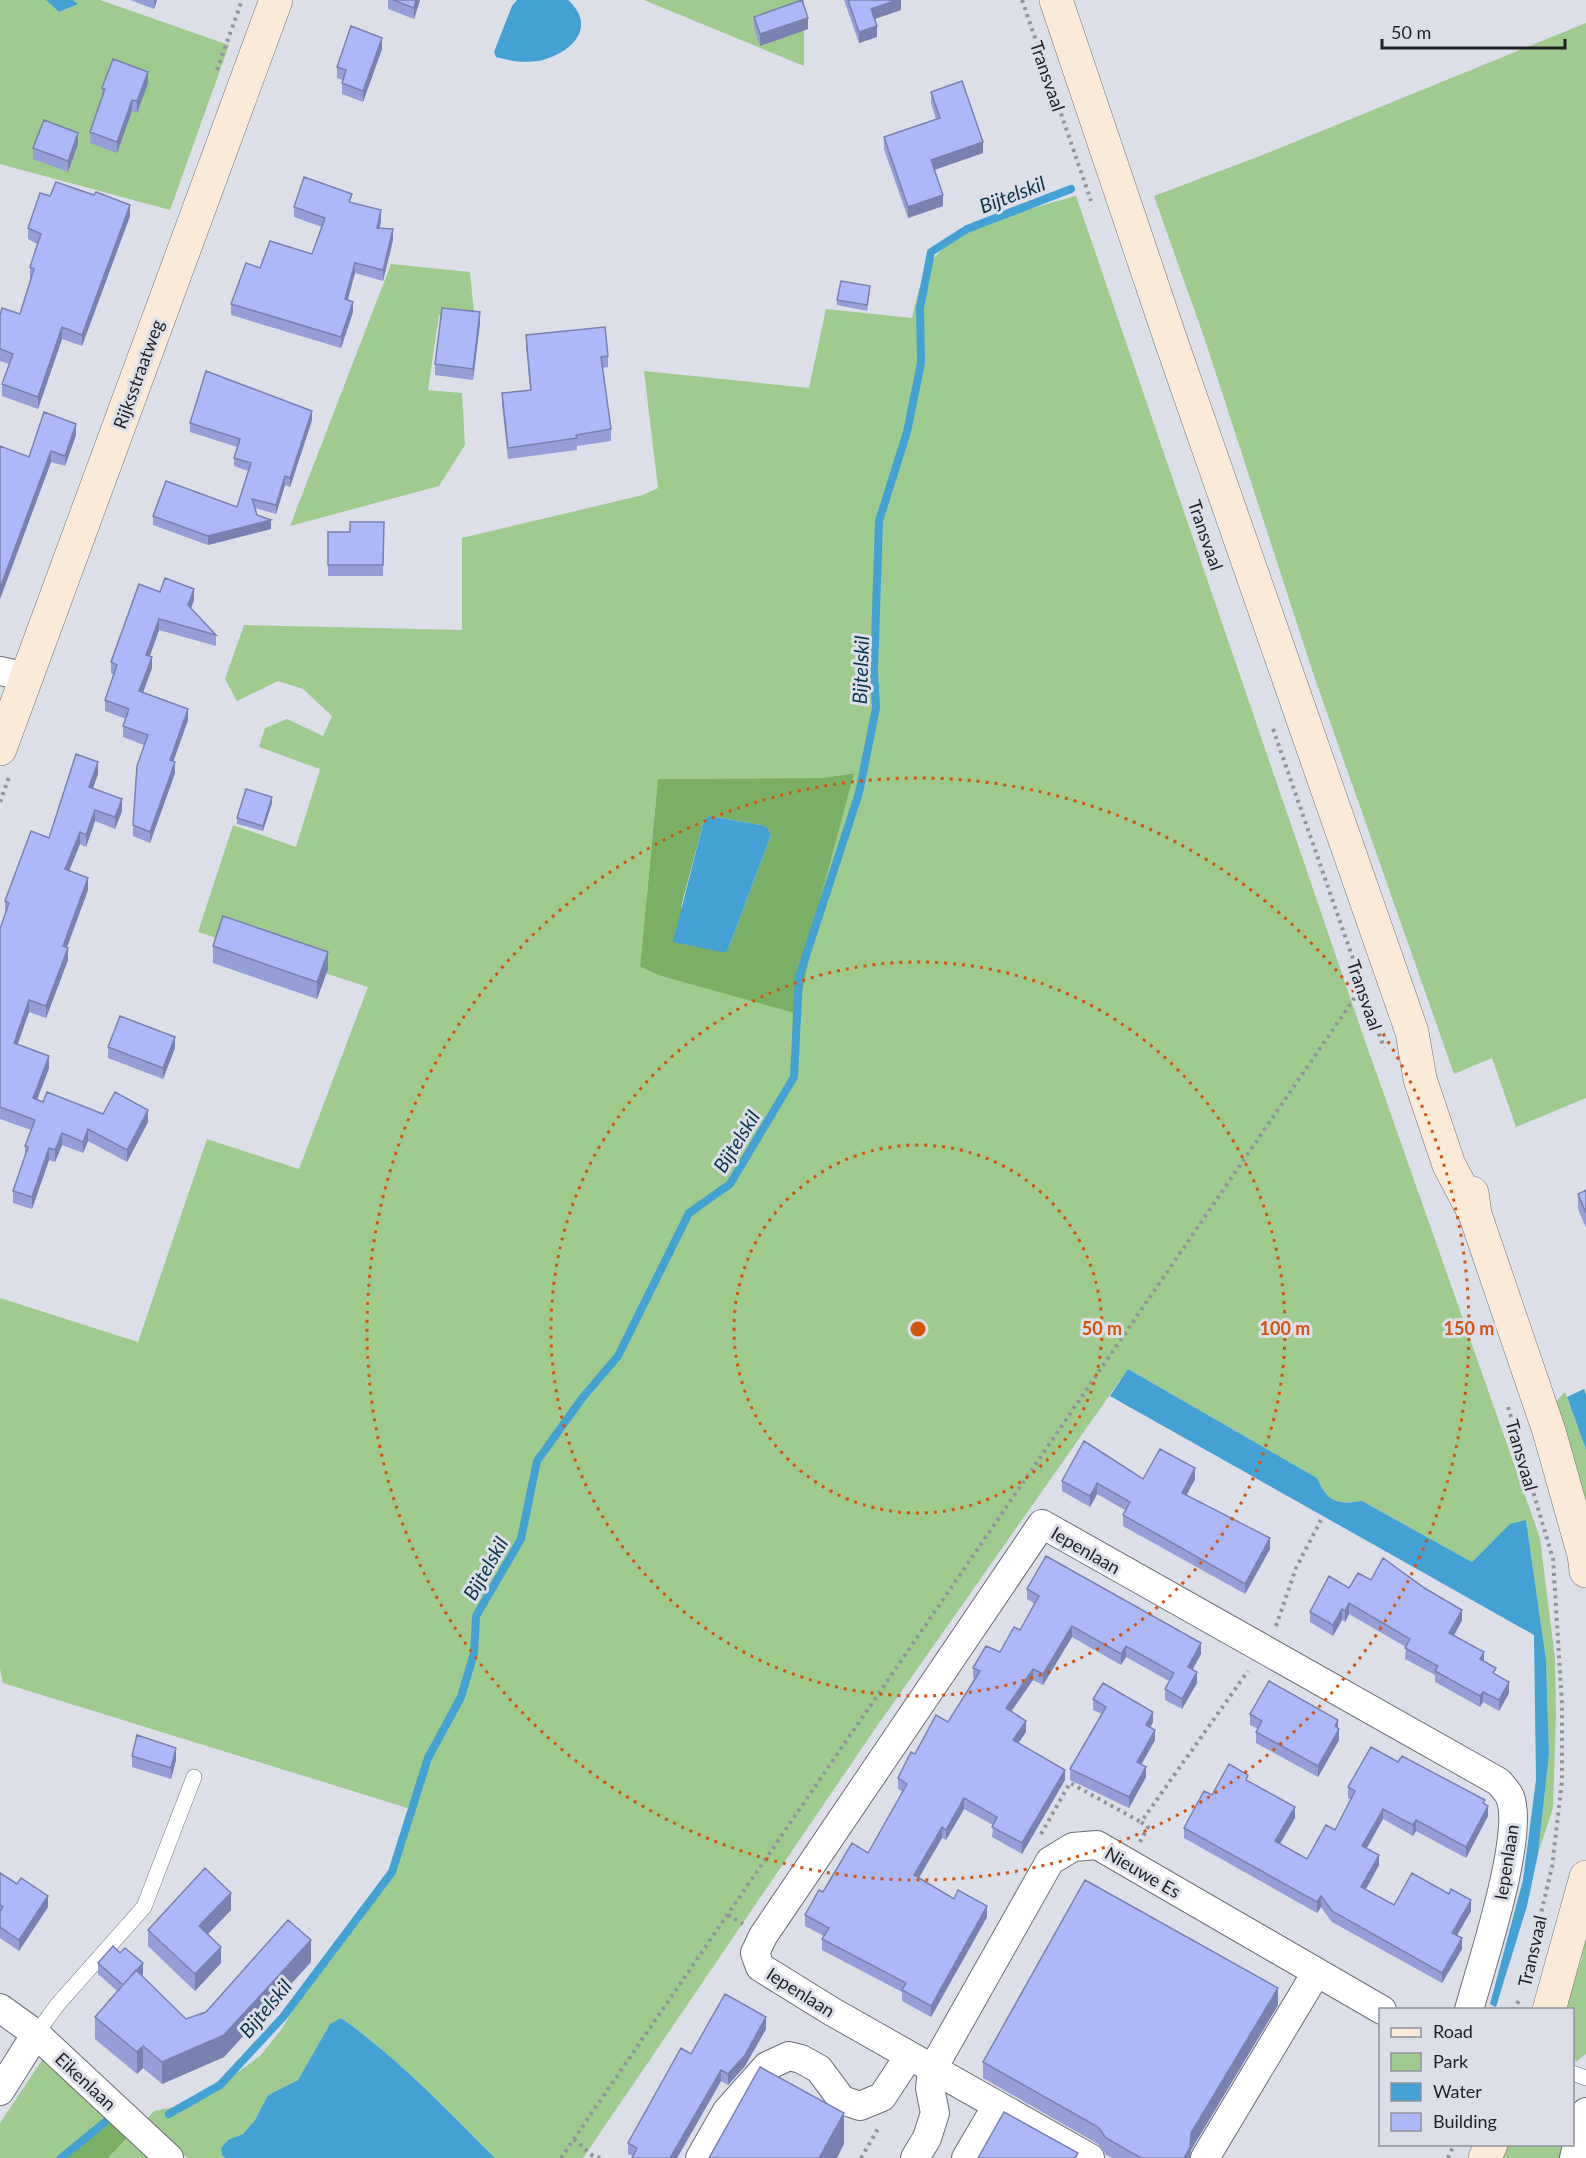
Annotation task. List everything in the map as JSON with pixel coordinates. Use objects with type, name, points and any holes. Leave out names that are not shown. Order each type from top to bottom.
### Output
[{"type":"street","name":"Rijksstraatweg","points":[[0,749],[13,674],[276,0]]},
{"type":"street","name":"Transvaal","points":[[1056,0],[1167,329],[1412,1032],[1438,1077],[1466,1162],[1475,1214],[1549,1431],[1584,1555],[1586,1572]]},
{"type":"street","name":"Iepenlaan","points":[[920,2063],[760,1967],[755,1953],[769,1926],[1042,1524],[1499,1782],[1510,1796],[1513,1814],[1504,1885],[1470,2008]]},
{"type":"street","name":"Nieuwe Es","points":[[700,2158],[728,2111],[767,2066],[789,2056],[801,2059],[819,2069],[842,2100],[860,2106],[882,2097],[920,2063],[1050,1861],[1073,1847],[1097,1845],[1379,2008]]},
{"type":"street","name":"Transvaal","points":[[1550,2008],[1586,1876]]},
{"type":"street","points":[[1205,2158],[1316,1973]]},
{"type":"street","name":"Eikenlaan","points":[[0,2008],[36,2034],[169,2158]]},
{"type":"street","points":[[0,2091],[36,2034]]},
{"type":"street","points":[[920,2063],[1090,2158]]},
{"type":"street","points":[[915,2158],[927,2138],[935,2113],[930,2088],[920,2063]]},
{"type":"street","points":[[966,2158],[996,2107]]},
{"type":"street","points":[[1574,2158],[1586,2112]]},
{"type":"lane","points":[[36,2034],[58,2004],[144,1907],[194,1777]]},
{"type":"path","name":"Transvaal","points":[[1022,0],[1092,206]]},
{"type":"path","name":"Transvaal","points":[[1272,726],[1386,1054]]},
{"type":"path","points":[[561,2158],[1362,987]]},
{"type":"path","name":"Transvaal","points":[[1507,1404],[1553,1559],[1562,1704],[1562,1781],[1552,1867],[1520,2001],[1515,2008]]},
{"type":"path","points":[[1128,1864],[1148,1827],[1141,1822],[1264,1649],[1280,1620],[1301,1554],[1322,1518]]},
{"type":"path","points":[[574,2139],[594,2156],[602,2158]]},
{"type":"green space","points":[[0,0],[46,0],[59,12],[77,4],[73,0],[100,0],[229,45],[170,210],[0,164]]},
{"type":"green space","points":[[644,0],[804,0],[804,66]]},
{"type":"green space","points":[[1586,23],[1586,1098],[1516,1127],[1492,1058],[1454,1074],[1313,673],[1205,340],[1154,196],[1265,154]]},
{"type":"green space","points":[[1076,196],[1363,1035],[1540,1538],[1555,1659],[1556,1714],[1553,1808],[1538,1854],[1549,1754],[1546,1660],[1526,1521],[1493,1541],[1472,1562],[1362,1501],[1339,1502],[1334,1500],[1325,1492],[1317,1478],[1128,1369],[875,1729],[583,2158],[495,2158],[402,2067],[341,2018],[330,2024],[298,2080],[268,2095],[255,2120],[243,2134],[228,2140],[221,2148],[225,2158],[187,2158],[146,2120],[154,2111],[183,2105],[220,2085],[260,2056],[281,2030],[314,1975],[384,1886],[404,1844],[414,1810],[3,1683],[0,1669],[0,1298],[138,1342],[207,1139],[299,1169],[368,987],[198,932],[233,825],[296,847],[320,769],[259,747],[265,728],[287,719],[323,736],[332,716],[303,689],[278,681],[237,701],[225,679],[244,625],[462,630],[462,538],[643,495],[658,488],[644,371],[809,388],[826,309],[912,318],[926,271],[935,257],[947,246],[1001,219]],"holes":[[[853,773],[822,893],[798,1013],[661,976],[640,967],[658,779],[822,778]]]},
{"type":"green space","points":[[391,264],[470,272],[475,323],[439,315],[428,390],[462,393],[465,445],[439,486],[290,526]]},
{"type":"green space","points":[[854,773],[822,893],[798,1014],[661,976],[640,967],[658,779],[822,778]],"holes":[[[709,816],[761,825],[771,835],[729,947],[681,907],[704,820]]]},
{"type":"green space","points":[[1565,1392],[1586,1450],[1586,1529],[1553,1404]]},
{"type":"green space","points":[[1586,1932],[1586,2054],[1577,2061],[1574,2060],[1574,2008],[1565,2008],[1582,1958]]},
{"type":"green space","points":[[44,2057],[114,2118],[62,2158],[0,2158],[0,2123]]},
{"type":"green space","points":[[114,2118],[131,2134],[108,2158],[62,2158]]},
{"type":"green space","points":[[131,2134],[150,2158],[108,2158]]},
{"type":"green space","points":[[1505,2146],[1566,2146],[1563,2158],[1499,2158]]},
{"type":"water","points":[[46,0],[73,0],[78,4],[59,12]]},
{"type":"water","points":[[517,0],[568,0],[577,10],[581,20],[576,39],[560,53],[538,61],[506,60],[496,57],[494,52],[512,6]]},
{"type":"water","points":[[709,816],[761,825],[767,828],[771,835],[726,952],[673,942],[704,820]]},
{"type":"water","points":[[1128,1369],[1317,1478],[1325,1492],[1334,1500],[1362,1501],[1472,1562],[1510,1524],[1526,1520],[1546,1660],[1549,1754],[1538,1854],[1527,1906],[1496,2007],[1490,2004],[1523,1880],[1536,1780],[1534,1635],[1110,1396]]},
{"type":"water","points":[[1584,1389],[1586,1395],[1586,1450],[1567,1397]]},
{"type":"water","points":[[341,2018],[402,2067],[495,2158],[225,2158],[221,2148],[228,2140],[243,2134],[255,2120],[268,2095],[298,2080],[330,2024]]},
{"type":"building","points":[[393,0],[416,0],[414,8]]},
{"type":"building","points":[[802,0],[808,18],[760,34],[754,17]]},
{"type":"building","points":[[848,0],[897,0],[871,9],[877,26],[859,32]]},
{"type":"building","points":[[351,26],[382,38],[363,91],[342,83],[346,70],[337,67]]},
{"type":"building","points":[[113,59],[148,72],[137,101],[132,100],[117,142],[90,132]]},
{"type":"building","points":[[962,81],[983,142],[931,160],[943,195],[908,207],[884,137],[940,118],[931,92]]},
{"type":"building","points":[[44,120],[78,133],[68,161],[33,148]]},
{"type":"building","points":[[304,177],[352,194],[349,202],[381,210],[377,228],[393,229],[383,270],[355,263],[345,299],[353,302],[341,337],[231,304],[246,263],[260,268],[270,241],[312,254],[325,218],[294,207]]},
{"type":"building","points":[[56,182],[94,195],[96,192],[130,205],[82,335],[62,327],[38,397],[2,384],[13,354],[0,349],[0,315],[2,308],[20,314],[34,269],[30,267],[41,234],[28,228],[40,193],[50,196]]},
{"type":"building","points":[[841,281],[870,286],[867,305],[837,300]]},
{"type":"building","points":[[442,308],[480,312],[473,369],[435,364]]},
{"type":"building","points":[[605,327],[608,356],[601,357],[611,429],[576,435],[577,438],[508,448],[502,393],[531,390],[526,335]]},
{"type":"building","points":[[206,371],[312,411],[290,478],[285,476],[276,505],[252,499],[257,515],[271,520],[208,536],[153,516],[166,481],[237,507],[251,463],[234,458],[240,439],[190,423]]},
{"type":"building","points":[[44,412],[76,424],[65,456],[51,451],[0,588],[0,446],[29,457]]},
{"type":"building","points":[[350,522],[384,522],[383,565],[328,565],[328,532],[350,532]]},
{"type":"building","points":[[165,578],[194,589],[188,605],[216,635],[159,619],[146,655],[152,657],[139,691],[188,709],[170,760],[175,762],[150,832],[133,825],[137,766],[148,735],[123,726],[129,709],[105,700],[117,665],[111,662],[139,584],[160,592]]},
{"type":"building","points":[[76,754],[98,762],[89,787],[122,799],[115,817],[95,810],[86,835],[80,832],[65,869],[88,878],[63,946],[68,948],[46,1006],[29,1000],[14,1043],[49,1056],[33,1098],[43,1102],[47,1092],[103,1114],[115,1092],[148,1110],[127,1150],[88,1129],[83,1142],[62,1133],[55,1150],[49,1148],[32,1197],[13,1191],[28,1147],[25,1146],[35,1120],[0,1107],[0,929],[9,903],[5,901],[31,831],[49,838]]},
{"type":"building","points":[[246,789],[272,797],[263,826],[237,818]]},
{"type":"building","points":[[223,916],[328,952],[317,982],[213,946]]},
{"type":"building","points":[[120,1016],[175,1037],[163,1068],[108,1047]]},
{"type":"building","points":[[1586,1190],[1586,1213],[1578,1194]]},
{"type":"building","points":[[1084,1441],[1143,1479],[1160,1449],[1195,1468],[1182,1493],[1270,1538],[1245,1584],[1123,1515],[1130,1502],[1097,1483],[1090,1496],[1062,1481]]},
{"type":"building","points":[[1046,1556],[1201,1643],[1188,1667],[1197,1672],[1182,1699],[1165,1689],[1174,1673],[1126,1646],[1121,1654],[1072,1626],[1043,1674],[1033,1669],[1006,1708],[1026,1721],[1013,1740],[1065,1770],[1022,1843],[992,1827],[997,1817],[964,1798],[946,1830],[942,1827],[914,1875],[954,1899],[958,1890],[987,1906],[931,2006],[902,1990],[906,1983],[822,1939],[829,1928],[805,1915],[819,1890],[823,1892],[852,1843],[868,1853],[907,1784],[898,1778],[911,1752],[915,1754],[936,1715],[948,1722],[980,1671],[973,1668],[986,1646],[1000,1652],[1014,1627],[1020,1630],[1039,1596],[1027,1589]]},
{"type":"building","points":[[1383,1558],[1426,1589],[1462,1610],[1449,1633],[1484,1652],[1480,1659],[1496,1668],[1493,1673],[1509,1682],[1499,1700],[1483,1692],[1480,1696],[1435,1671],[1438,1666],[1405,1648],[1410,1639],[1349,1603],[1345,1611],[1342,1609],[1333,1625],[1310,1612],[1329,1576],[1349,1588],[1358,1573],[1371,1580]]},
{"type":"building","points":[[1269,1681],[1338,1720],[1335,1726],[1339,1729],[1318,1766],[1256,1732],[1262,1721],[1250,1714]]},
{"type":"building","points":[[1103,1683],[1153,1712],[1146,1725],[1155,1730],[1137,1762],[1146,1767],[1129,1797],[1070,1769],[1106,1707],[1093,1699]]},
{"type":"building","points":[[137,1735],[176,1748],[171,1768],[132,1756]]},
{"type":"building","points":[[1371,1747],[1398,1762],[1402,1756],[1485,1800],[1483,1803],[1488,1806],[1466,1847],[1416,1820],[1413,1825],[1383,1809],[1362,1846],[1379,1855],[1361,1887],[1394,1905],[1412,1873],[1449,1894],[1451,1889],[1471,1900],[1452,1933],[1462,1938],[1442,1973],[1332,1911],[1321,1896],[1317,1902],[1184,1828],[1204,1791],[1212,1795],[1229,1764],[1248,1775],[1246,1780],[1295,1807],[1275,1841],[1307,1859],[1326,1825],[1335,1830],[1355,1791],[1348,1787]]},
{"type":"building","points":[[205,1868],[231,1893],[199,1926],[221,1947],[195,1974],[148,1930]]},
{"type":"building","points":[[0,1873],[17,1884],[21,1878],[48,1896],[19,1940],[0,1927],[0,1911],[3,1907],[0,1905]]},
{"type":"building","points":[[1085,1880],[1278,1988],[1191,2133],[1190,2147],[1184,2158],[1141,2158],[1106,2138],[1098,2127],[983,2062]]},
{"type":"building","points":[[288,1920],[311,1940],[224,2035],[162,2062],[143,2046],[137,2052],[95,2017],[136,1970],[186,2019],[206,2012]]},
{"type":"building","points":[[113,1946],[120,1953],[125,1948],[143,1963],[123,1985],[98,1963]]},
{"type":"building","points":[[725,1994],[766,2017],[745,2055],[728,2074],[721,2070],[670,2158],[632,2158],[637,2148],[628,2143],[681,2048],[691,2054]]},
{"type":"building","points":[[760,2067],[844,2113],[819,2158],[709,2158]]},
{"type":"building","points":[[1004,2112],[1078,2153],[1075,2158],[978,2158]]},
{"type":"waterway","name":"Bijtelskil","points":[[169,2114],[220,2085],[283,2017],[392,1872],[428,1758],[461,1697],[474,1653],[476,1616],[521,1539],[537,1461],[583,1397],[618,1356],[689,1213],[730,1184],[794,1077],[799,977],[859,793],[876,708],[874,671],[879,521],[907,432],[921,363],[920,308],[931,252],[967,229],[1071,189]]},
{"type":"waterway","name":"Bijtelskil","points":[[61,2158],[105,2122]]}]
